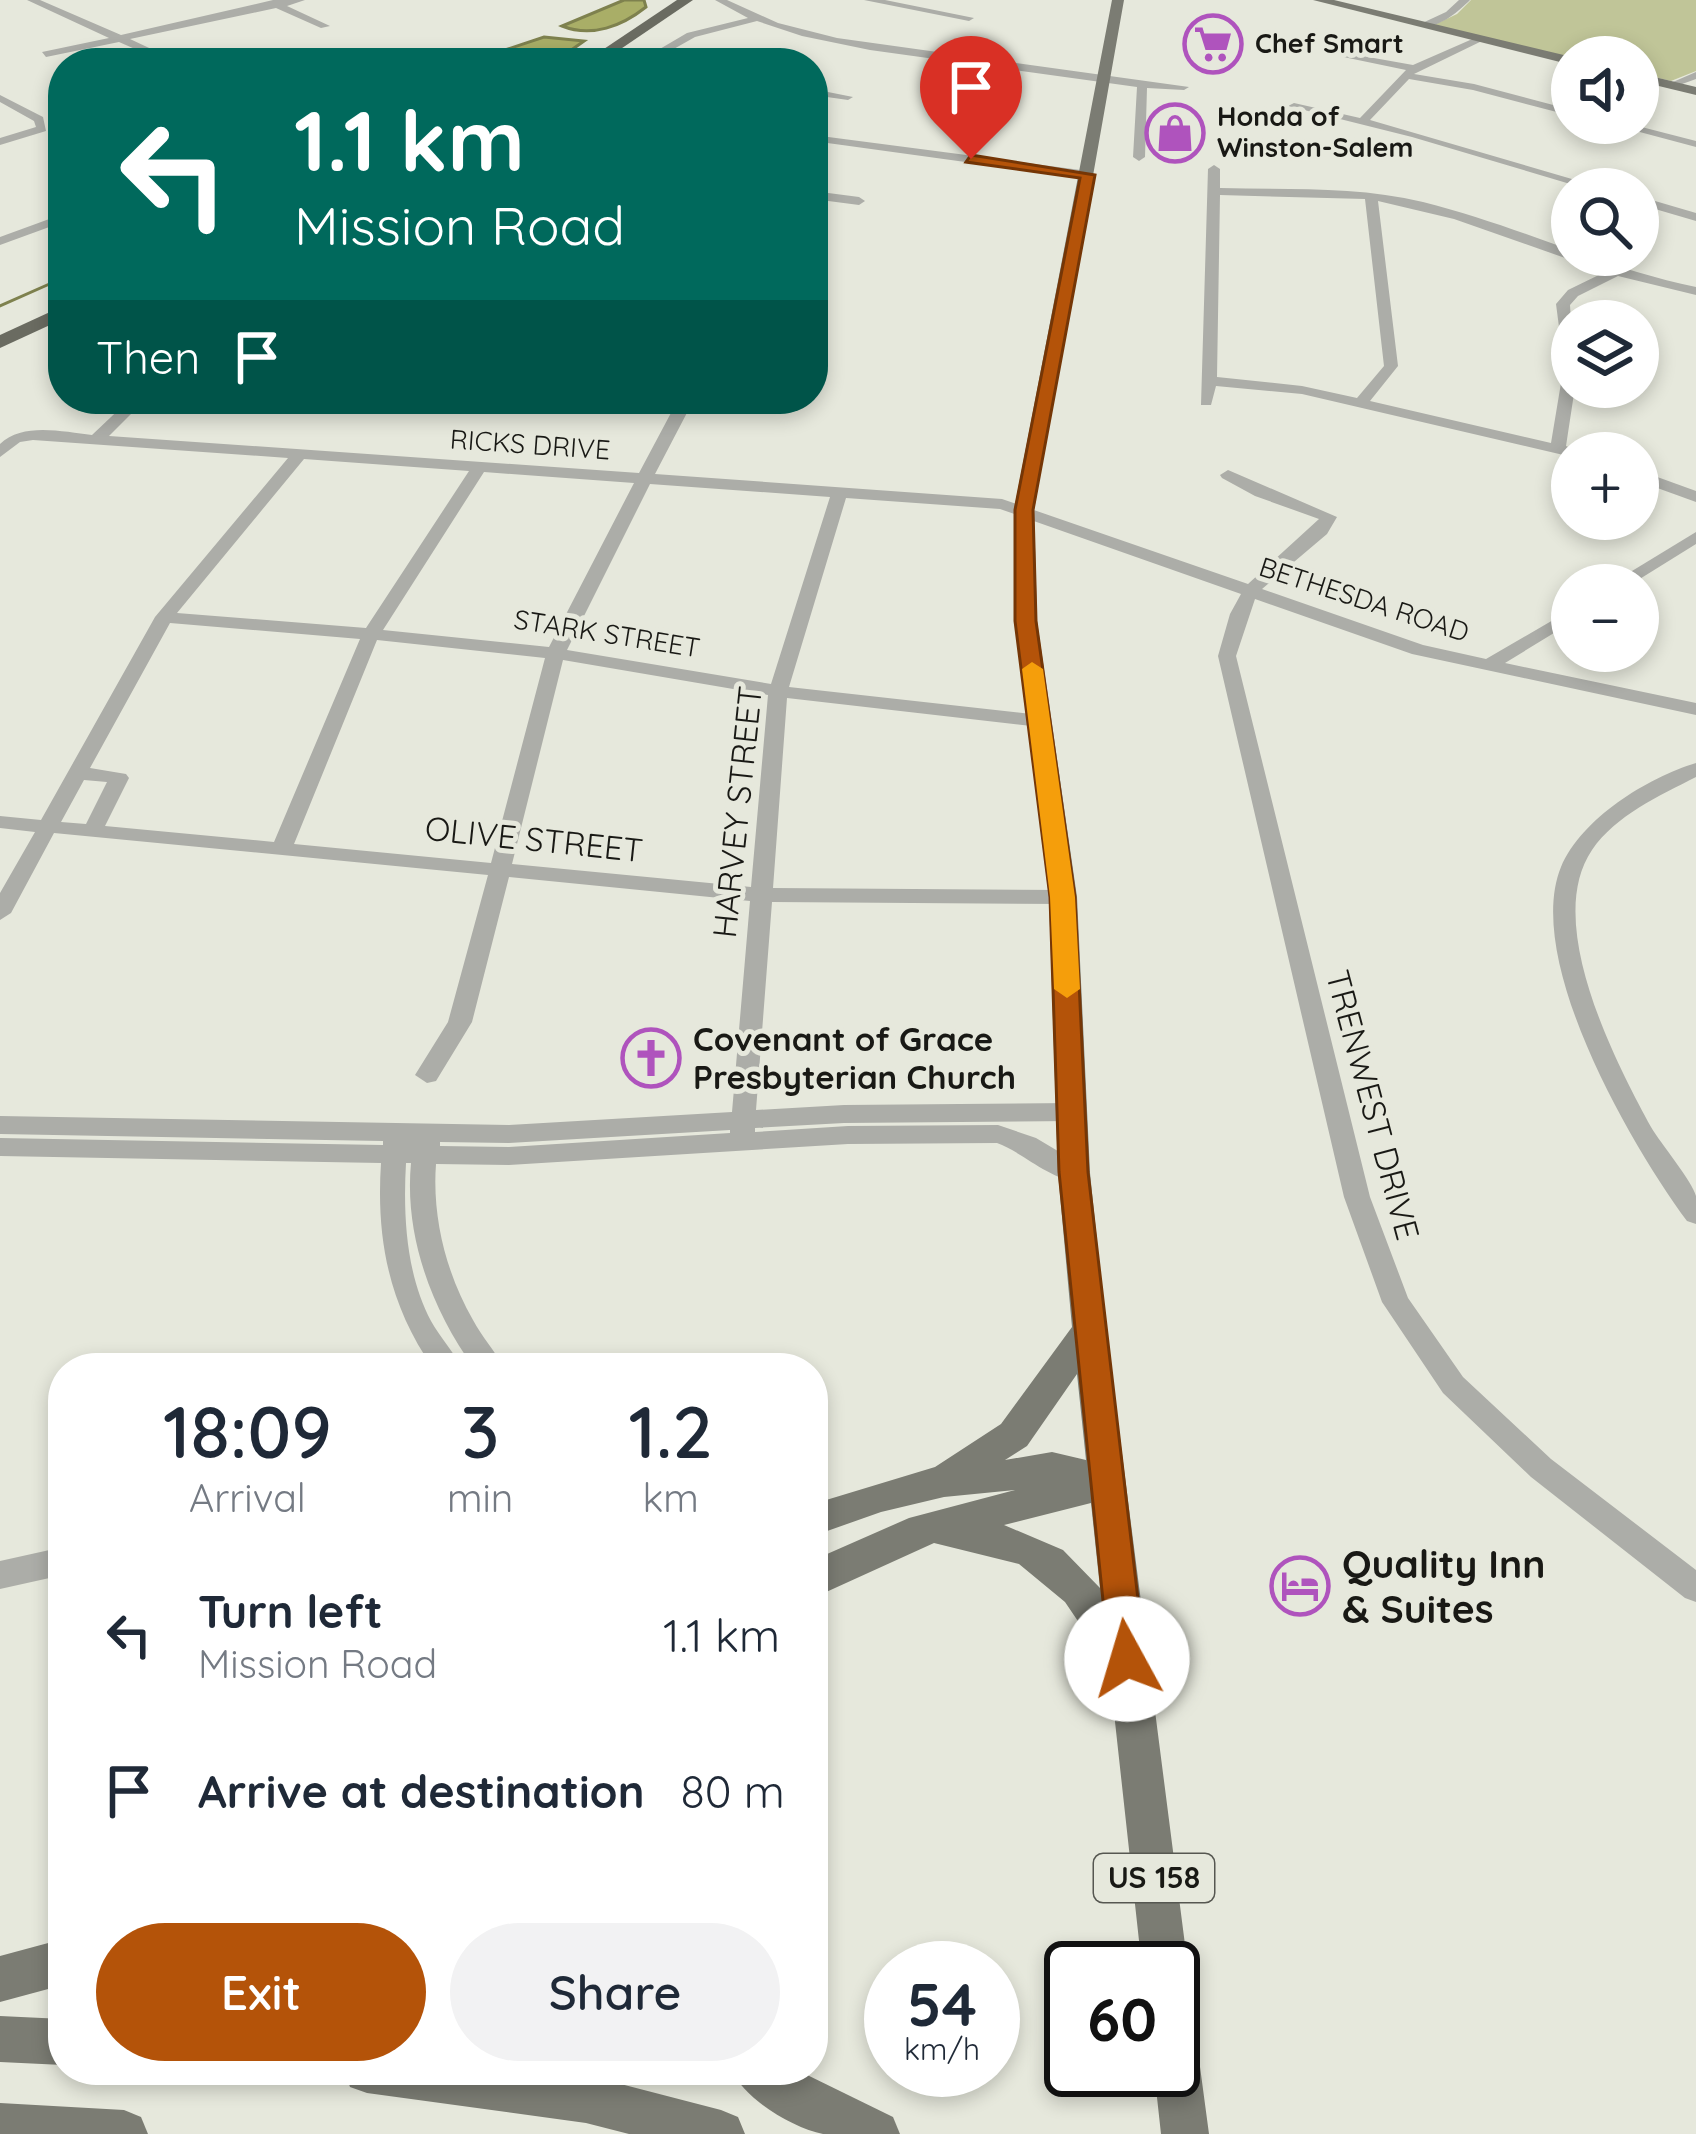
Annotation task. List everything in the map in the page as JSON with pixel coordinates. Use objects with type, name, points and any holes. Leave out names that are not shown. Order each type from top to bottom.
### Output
[{"type":"highway","points":[[613,48],[686,0]]},
{"type":"highway","points":[[628,48],[700,0]]},
{"type":"highway","points":[[0,332],[48,310]]},
{"type":"highway","points":[[0,342],[48,320]]},
{"type":"main road","name":"US 158","points":[[1118,0],[1024,518],[1026,621],[1063,897],[1074,1172],[1089,1329],[1162,1941]]},
{"type":"main road","points":[[1319,0],[1551,56]]},
{"type":"main road","points":[[1659,82],[1696,91]]},
{"type":"main road","points":[[944,1481],[1014,1436],[1089,1329]]},
{"type":"main road","points":[[828,1515],[944,1481],[968,1482],[1052,1468],[1107,1480]]},
{"type":"main road","points":[[828,1573],[895,1540],[964,1517],[1060,1499],[1107,1480]]},
{"type":"main road","points":[[938,1528],[1008,1541],[1048,1560],[1066,1573],[1127,1659]]},
{"type":"main road","points":[[0,1979],[48,1966]]},
{"type":"main road","points":[[0,2039],[48,2041]]},
{"type":"main road","points":[[484,2085],[586,2098],[721,2134]]},
{"type":"main road","points":[[778,2085],[876,2134]]},
{"type":"main road","points":[[1180,2097],[1185,2133]]},
{"type":"main road","points":[[0,2127],[124,2134]]},
{"type":"street","points":[[32,0],[143,48]]},
{"type":"street","points":[[74,48],[271,2],[300,0]]},
{"type":"street","points":[[720,0],[759,18],[874,47],[1184,88]]},
{"type":"street","points":[[869,0],[968,19]]},
{"type":"street","points":[[956,59],[976,0]]},
{"type":"street","points":[[1423,25],[1449,14],[1465,0]]},
{"type":"street","points":[[271,2],[325,26]]},
{"type":"street","points":[[668,48],[691,35],[759,18]]},
{"type":"street","points":[[1363,121],[1410,72],[1481,39]]},
{"type":"street","points":[[1334,52],[1551,107]]},
{"type":"street","points":[[1671,85],[1696,75]]},
{"type":"street","points":[[1138,157],[1142,85]]},
{"type":"street","points":[[828,95],[848,98]]},
{"type":"street","points":[[0,98],[39,119],[43,129],[0,142]]},
{"type":"street","points":[[1294,106],[1551,175]]},
{"type":"street","points":[[1659,135],[1696,144]]},
{"type":"street","points":[[828,140],[1088,175]]},
{"type":"street","points":[[1206,402],[1214,169]]},
{"type":"street","points":[[1213,191],[1371,198],[1421,206],[1551,249]]},
{"type":"street","points":[[828,197],[859,201]]},
{"type":"street","points":[[1361,403],[1391,366],[1371,198]]},
{"type":"street","points":[[1659,206],[1696,217]]},
{"type":"street","points":[[0,241],[48,223]]},
{"type":"street","points":[[1567,432],[1571,365],[1563,304],[1573,293],[1608,276]]},
{"type":"street","points":[[1638,276],[1696,291]]},
{"type":"street","points":[[1210,381],[1302,390],[1551,447]]},
{"type":"street","points":[[96,439],[123,414]]},
{"type":"street","points":[[427,1075],[460,1022],[504,869],[547,677],[564,633],[678,414]]},
{"type":"street","name":"RICKS DRIVE","points":[[0,452],[15,438],[33,435],[96,439],[959,503],[1024,518]]},
{"type":"street","points":[[0,914],[164,617],[299,454]]},
{"type":"street","points":[[282,847],[370,636],[479,468]]},
{"type":"street","points":[[1228,475],[1329,517],[1321,530],[1248,590]]},
{"type":"street","points":[[1659,483],[1696,497]]},
{"type":"street","name":"HARVEY STREET","points":[[741,1132],[778,691],[839,495]]},
{"type":"street","name":"BETHESDA ROAD","points":[[1024,518],[1373,636],[1485,668],[1696,710]]},
{"type":"street","points":[[1652,564],[1696,537]]},
{"type":"street","name":"TRENWEST DRIVE","points":[[1248,590],[1232,622],[1226,656],[1232,692],[1357,1197],[1396,1301],[1453,1385],[1541,1468],[1696,1588]]},
{"type":"street","name":"STARK STREET","points":[[164,617],[559,653],[778,691],[1040,721]]},
{"type":"street","points":[[1485,668],[1551,627]]},
{"type":"street","points":[[1696,769],[1610,819],[1593,834],[1571,868],[1561,908],[1566,952],[1625,1101],[1653,1156],[1696,1214]]},
{"type":"street","points":[[80,773],[119,778],[94,828]]},
{"type":"street","name":"OLIVE STREET","points":[[0,822],[761,895],[1063,897]]},
{"type":"street","points":[[0,1147],[428,1141],[508,1156],[920,1111],[1073,1112]]},
{"type":"street","points":[[0,1125],[100,1126],[293,1142]]},
{"type":"street","points":[[85,1149],[100,1126]]},
{"type":"street","points":[[741,1132],[998,1133],[1074,1172]]},
{"type":"street","points":[[428,1141],[427,1229],[450,1306],[471,1353]]},
{"type":"street","points":[[395,1142],[392,1192],[400,1263],[416,1320],[438,1353]]},
{"type":"street","points":[[400,1263],[434,1258]]},
{"type":"street","points":[[0,1575],[48,1564]]},
{"type":"shaded area","points":[[624,0],[644,0],[646,7],[606,28],[584,31],[562,26]]},
{"type":"shaded area","points":[[1471,0],[1696,0],[1696,71],[1671,81],[1659,78],[1659,36],[1551,36],[1551,53],[1434,25],[1457,14]]},
{"type":"shaded area","points":[[544,37],[584,41],[574,48],[511,48]]},
{"type":"waterway","points":[[0,306],[48,285]]},
{"type":"slow traffic","points":[[1032,669],[1063,897],[1067,989]]},
{"type":"place","name":"Chef Smart","points":[[1213,44]]},
{"type":"place","name":"Honda of Winston-Salem","points":[[1175,133]]},
{"type":"place","name":"Covenant of Grace Presbyterian Church","points":[[651,1058]]},
{"type":"place","name":"Quality Inn & Suites","points":[[1300,1586]]},
{"type":"route","points":[[971,159],[1088,175],[1024,510],[1026,621],[1063,897],[1074,1172],[1127,1659]]}]
